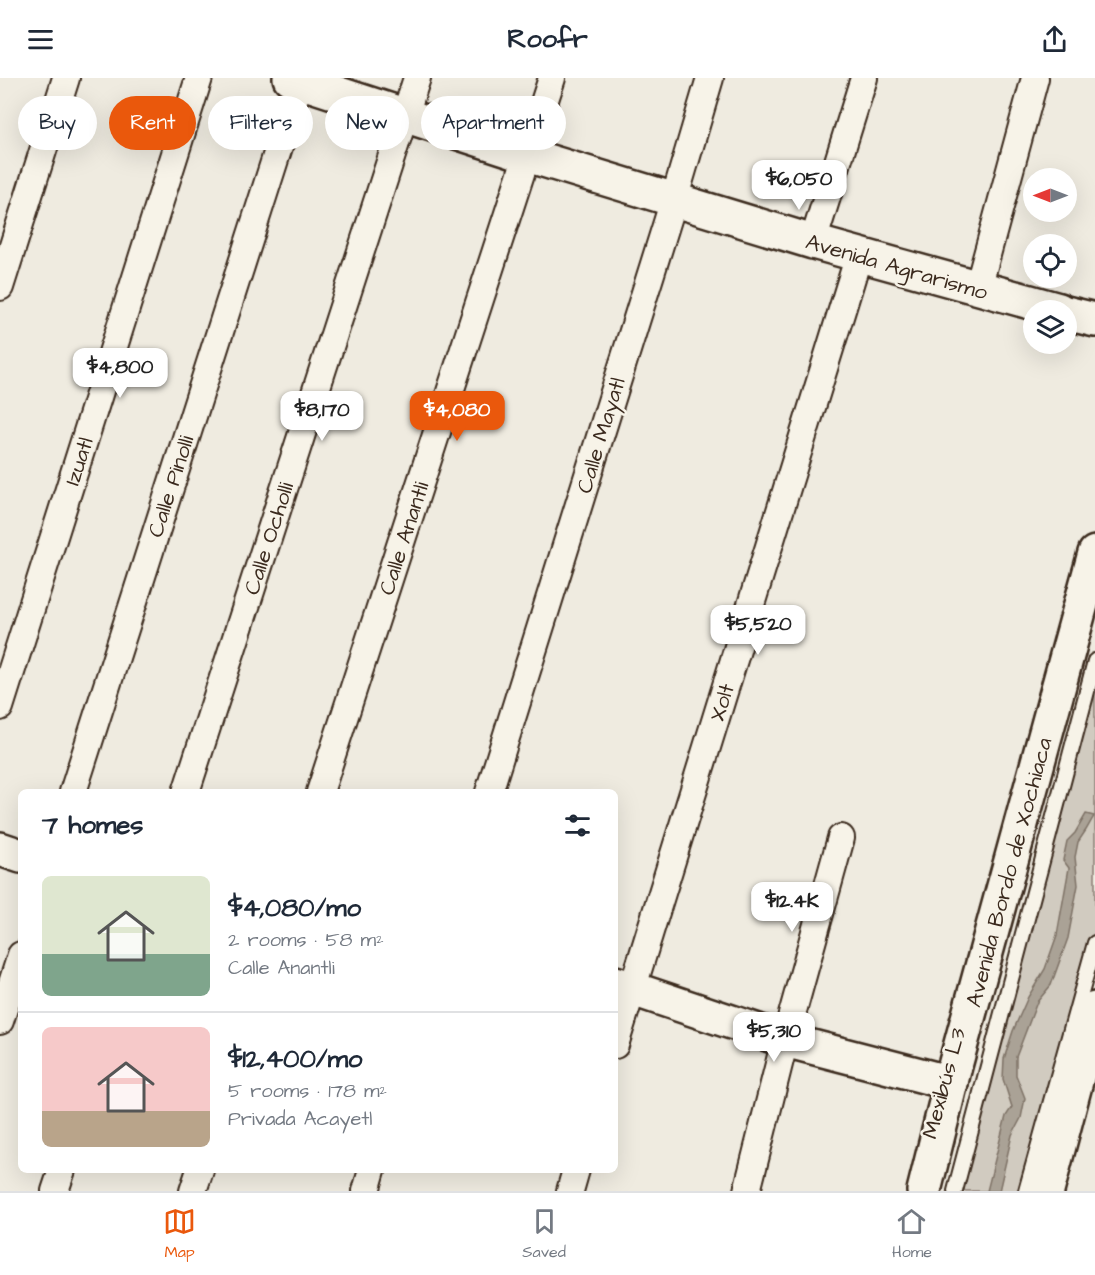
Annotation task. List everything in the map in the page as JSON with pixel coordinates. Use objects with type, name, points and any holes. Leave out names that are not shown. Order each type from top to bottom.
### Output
[{"type":"main road","name":"Avenida Agrarismo","points":[[297,79],[347,96]]},
{"type":"main road","name":"Avenida Agrarismo","points":[[409,117],[813,242],[1023,300]]},
{"type":"main road","points":[[1077,316],[1095,320]]},
{"type":"main road","name":"Avenida Bordo de Xochiaca","points":[[924,1191],[958,1082],[1095,553]]},
{"type":"main road","points":[[0,849],[18,855]]},
{"type":"main road","points":[[624,986],[785,1040],[958,1082]]},
{"type":"main road","points":[[1047,1191],[1095,1009]]},
{"type":"street","points":[[0,287],[66,78]]},
{"type":"street","name":"Izuatl","points":[[0,707],[199,78]]},
{"type":"street","name":"Calle Ocholli","points":[[409,103],[417,78]]},
{"type":"street","name":"Calle Anantli","points":[[321,789],[552,78]]},
{"type":"street","name":"Calle Mayatl","points":[[490,789],[710,78]]},
{"type":"street","points":[[813,242],[864,78]]},
{"type":"street","points":[[978,288],[1035,78]]},
{"type":"street","name":"Calle Pinolli","points":[[74,789],[297,79]]},
{"type":"street","name":"Calle Ocholli","points":[[187,789],[394,150]]},
{"type":"street","name":"Xolt","points":[[618,1025],[624,986],[859,255]]},
{"type":"street","points":[[747,1191],[785,1040],[841,838]]},
{"type":"street","points":[[0,1021],[18,964]]},
{"type":"street","points":[[55,1191],[61,1173]]},
{"type":"street","points":[[193,1191],[199,1173]]},
{"type":"street","points":[[366,1191],[371,1173]]},
{"type":"street","points":[[570,1191],[575,1173]]},
{"type":"lane","points":[[1027,853],[1095,603]]},
{"type":"lane","points":[[955,1191],[1095,661]]},
{"type":"lane","points":[[1026,1191],[1095,943]]},
{"type":"lane","name":"Mexibús L3","points":[[937,1191],[958,1082]]},
{"type":"shaded area","points":[[1095,680],[1095,968],[1034,1191],[963,1191]]},
{"type":"shaded area","points":[[1086,814],[1094,816],[1078,842],[1075,857],[1078,885],[1068,938],[1051,985],[1037,1002],[1016,1057],[1016,1075],[1025,1098],[1021,1118],[1012,1135],[999,1191],[987,1191],[1006,1116],[1012,1107],[1003,1079],[1004,1059],[1013,1031],[1028,997],[1045,969],[1057,935],[1069,868],[1063,860],[1067,841],[1075,833]]}]
